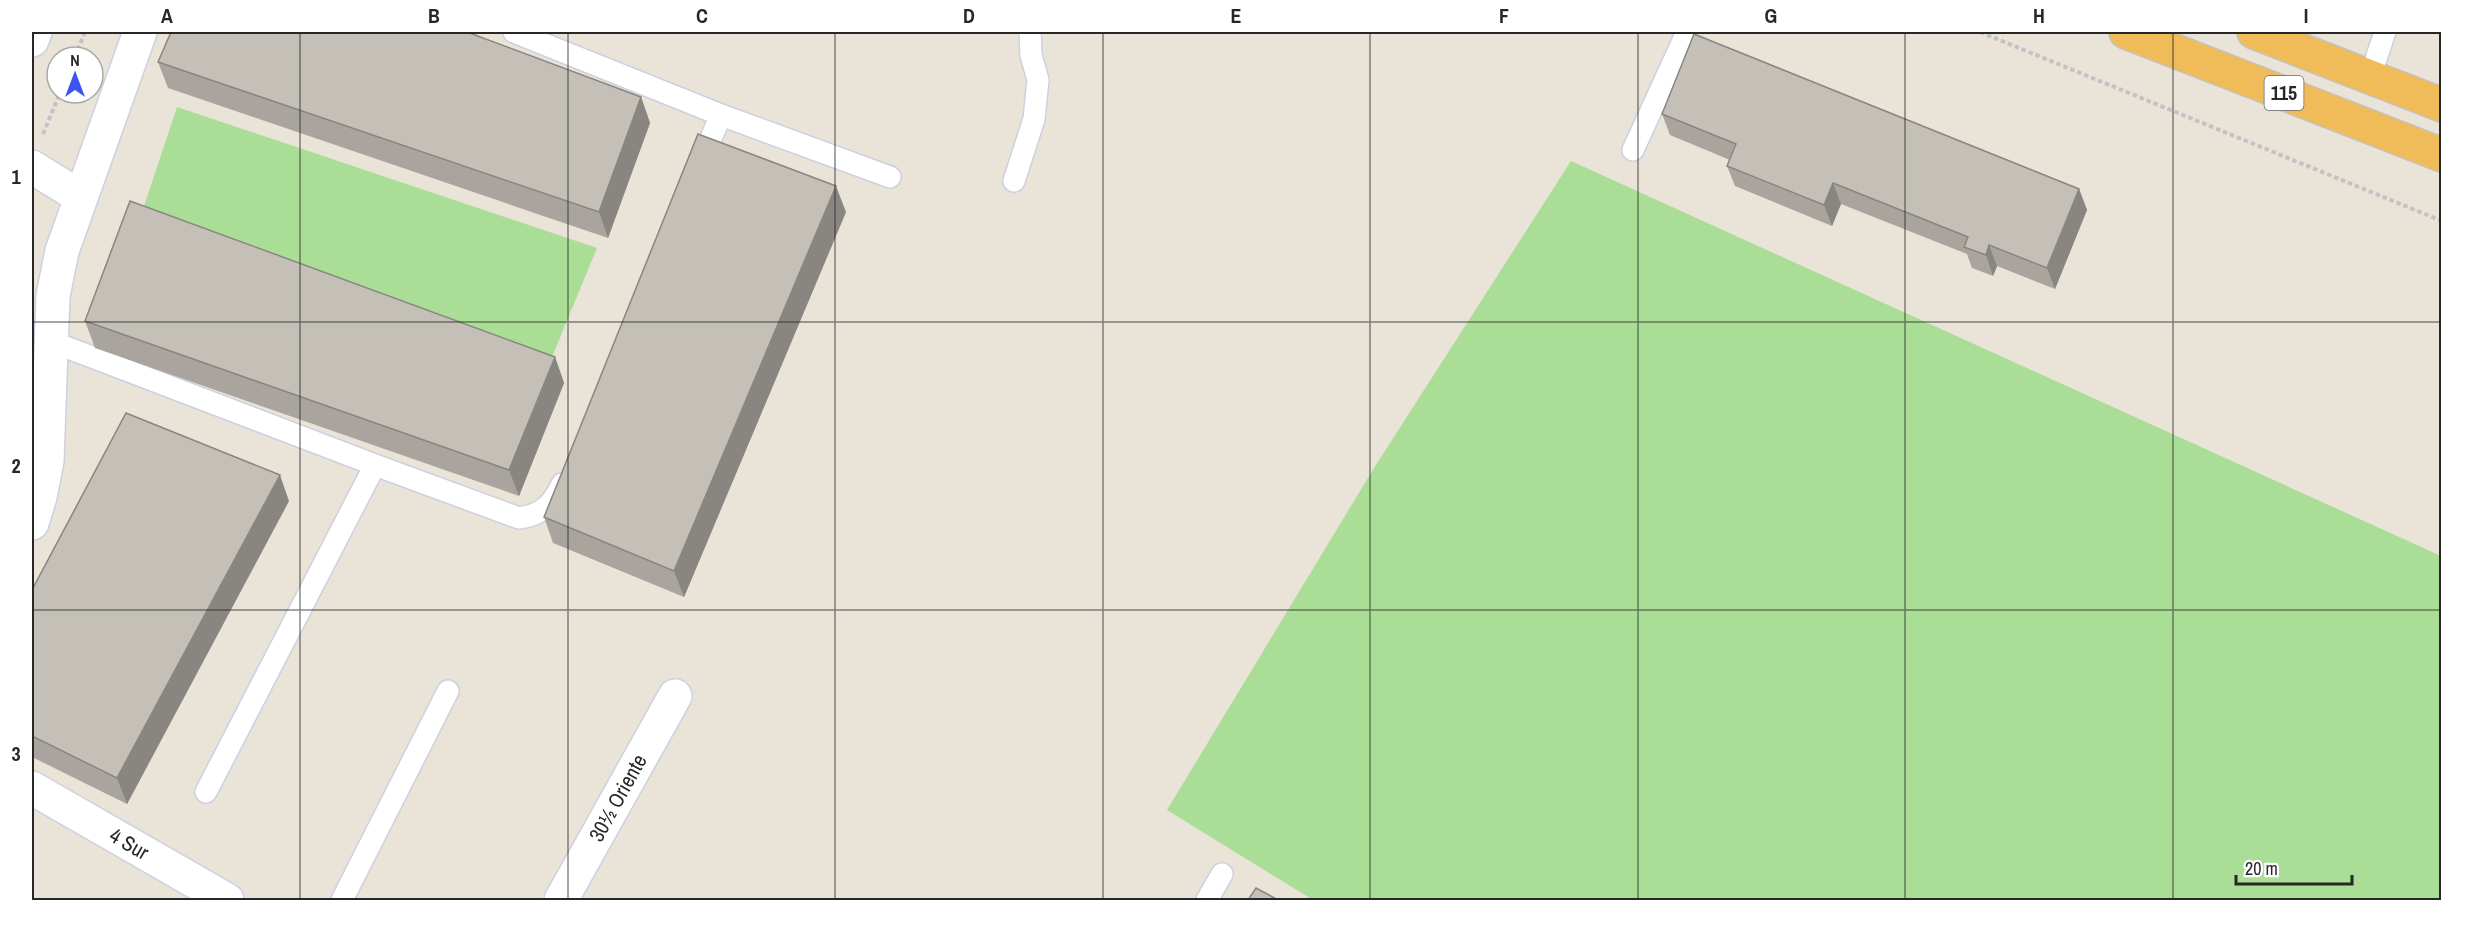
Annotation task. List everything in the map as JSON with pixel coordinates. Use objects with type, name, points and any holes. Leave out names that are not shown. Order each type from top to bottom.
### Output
[{"type":"highway","name":"115","points":[[2126,32],[2442,154]]},
{"type":"highway","name":"115","points":[[2254,32],[2442,105]]},
{"type":"main road","points":[[32,40],[35,32]]},
{"type":"main road","points":[[32,524],[40,497],[46,461],[53,296],[62,251],[79,196],[140,32]]},
{"type":"main road","points":[[36,155],[79,196]]},
{"type":"main road","name":"30½ Oriente","points":[[561,900],[675,696]]},
{"type":"main road","name":"4 Sur","points":[[32,788],[227,900]]},
{"type":"lane","points":[[514,32],[721,114],[890,177]]},
{"type":"lane","points":[[1014,181],[1034,119],[1038,81],[1031,55],[1029,32]]},
{"type":"lane","points":[[1633,150],[1687,32]]},
{"type":"lane","points":[[2370,77],[2385,32]]},
{"type":"lane","points":[[693,179],[721,114]]},
{"type":"lane","points":[[50,341],[519,518],[535,516],[547,508],[557,494],[572,461]]},
{"type":"lane","points":[[206,792],[375,465]]},
{"type":"lane","points":[[342,900],[448,691]]},
{"type":"lane","points":[[1207,900],[1222,874]]},
{"type":"path","points":[[1980,32],[2442,221]]},
{"type":"path","points":[[36,155],[55,105]]},
{"type":"green space","points":[[177,107],[597,248],[552,357],[143,209]]},
{"type":"green space","points":[[1571,161],[2441,556],[2441,900],[1313,900],[1167,810],[1374,468]]},
{"type":"building","points":[[171,32],[467,32],[641,97],[599,212],[158,62]]},
{"type":"building","points":[[1694,34],[2079,189],[2047,268],[1989,245],[1986,255],[1964,247],[1968,237],[1833,183],[1824,205],[1727,166],[1736,144],[1662,114]]},
{"type":"building","points":[[698,134],[836,186],[674,571],[544,517]]},
{"type":"building","points":[[130,201],[555,357],[509,470],[85,321]]},
{"type":"building","points":[[126,413],[280,475],[117,778],[32,736],[32,590]]},
{"type":"building","points":[[1256,888],[1278,900],[1248,900]]}]
